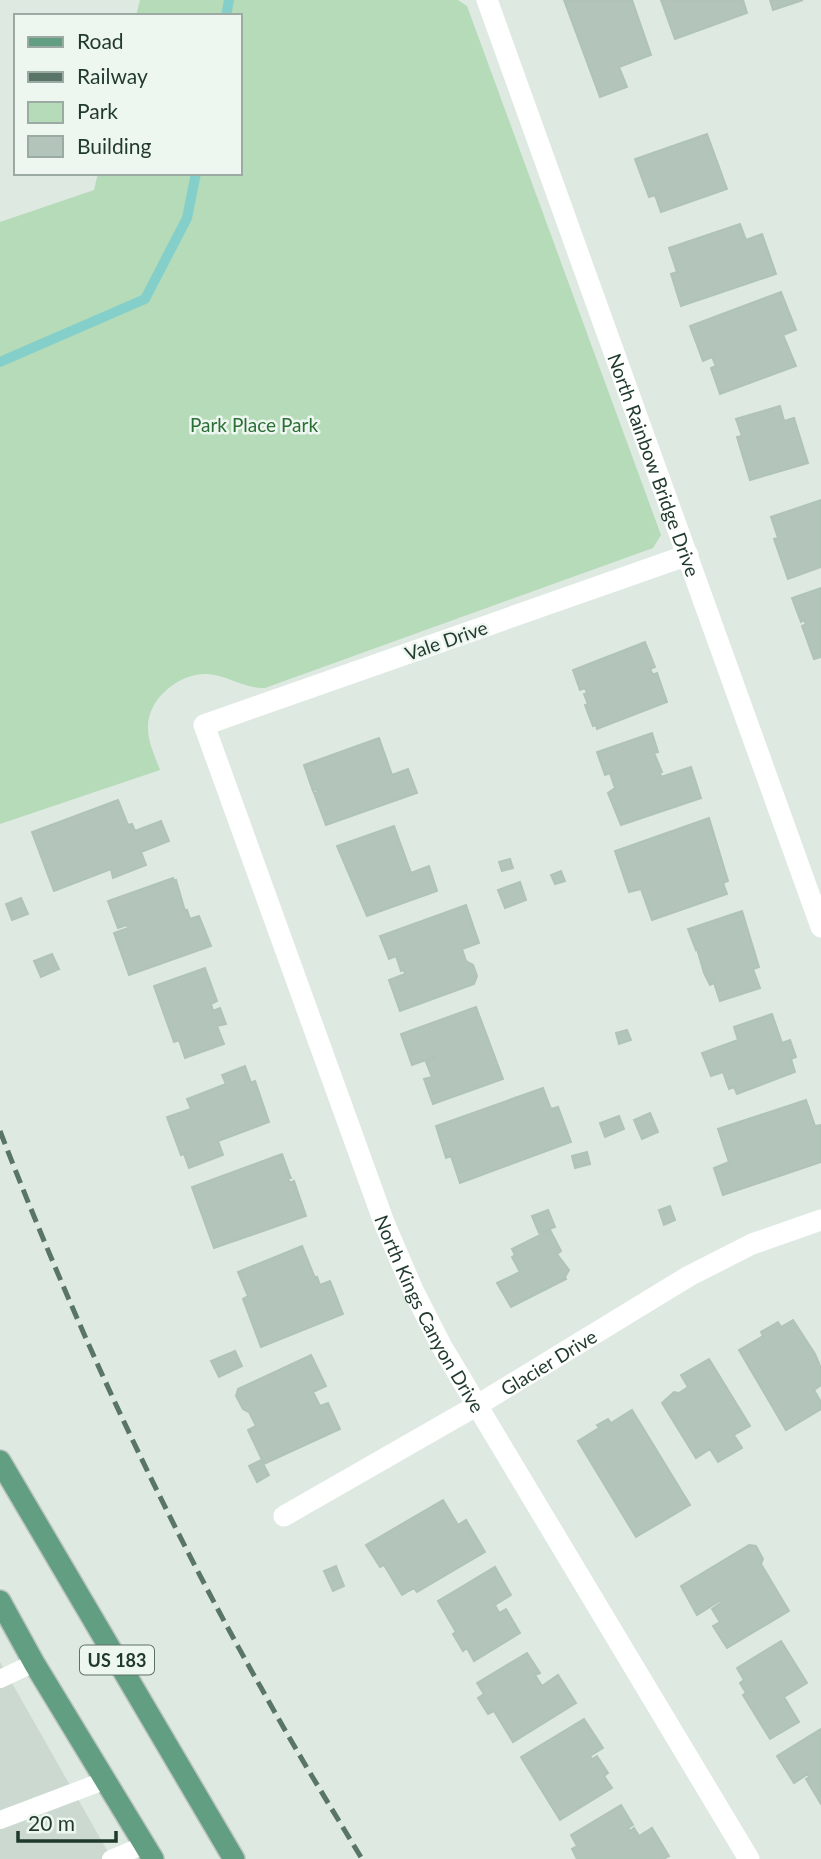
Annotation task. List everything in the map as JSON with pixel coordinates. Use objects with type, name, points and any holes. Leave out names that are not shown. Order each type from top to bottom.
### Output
[{"type":"main road","name":"US 183","points":[[0,1461],[234,1859]]},
{"type":"main road","points":[[0,1601],[34,1663],[149,1852]]},
{"type":"street","name":"North Rainbow Bridge Drive","points":[[487,0],[821,927]]},
{"type":"street","name":"Vale Drive","points":[[204,726],[688,555]]},
{"type":"street","name":"North Kings Canyon Drive","points":[[204,726],[385,1225],[413,1290],[476,1406],[749,1859]]},
{"type":"street","name":"Glacier Drive","points":[[284,1516],[476,1406],[690,1276],[752,1244],[821,1220]]},
{"type":"lane","points":[[0,1679],[34,1663]]},
{"type":"lane","points":[[0,1819],[106,1780]]},
{"type":"lane","points":[[111,1859],[149,1852]]},
{"type":"shaded area","points":[[0,1662],[112,1859],[0,1859]]},
{"type":"green space","name":"Park Place Park","points":[[140,0],[458,0],[467,6],[661,535],[653,548],[265,688],[215,675],[186,678],[159,698],[149,717],[149,739],[160,770],[0,824],[0,222],[94,190],[98,175],[242,175],[242,14],[136,14]]},
{"type":"building","points":[[564,0],[632,0],[651,55],[619,67],[627,87],[600,97]]},
{"type":"building","points":[[661,0],[743,0],[747,13],[675,39]]},
{"type":"building","points":[[770,0],[803,0],[773,10]]},
{"type":"building","points":[[707,134],[727,189],[661,212],[655,195],[649,197],[635,159]]},
{"type":"building","points":[[740,224],[746,240],[762,234],[776,274],[681,306],[671,274],[677,272],[669,248]]},
{"type":"building","points":[[781,292],[796,330],[783,335],[796,366],[720,394],[711,368],[716,366],[712,357],[703,361],[690,326]]},
{"type":"building","points":[[780,406],[784,421],[794,418],[808,463],[750,480],[737,437],[742,436],[736,419]]},
{"type":"building","points":[[821,500],[821,567],[788,579],[774,539],[778,538],[771,517]]},
{"type":"building","points":[[821,588],[821,657],[814,659],[802,626],[806,624],[804,620],[801,622],[792,598]]},
{"type":"building","points":[[645,642],[655,667],[650,669],[653,675],[657,673],[667,702],[597,729],[596,725],[593,726],[585,705],[588,704],[585,688],[580,690],[573,670]]},
{"type":"building","points":[[652,733],[661,777],[691,767],[701,798],[621,825],[608,793],[615,788],[610,773],[605,775],[597,752]]},
{"type":"building","points":[[379,738],[392,775],[408,769],[417,793],[326,825],[314,793],[318,792],[317,789],[313,791],[304,765]]},
{"type":"building","points":[[118,800],[128,825],[132,824],[135,831],[161,821],[169,841],[141,852],[146,865],[113,878],[111,869],[54,891],[32,832]]},
{"type":"building","points":[[709,818],[728,881],[723,883],[727,894],[652,920],[641,889],[629,892],[615,851]]},
{"type":"building","points":[[394,826],[411,873],[429,866],[437,891],[367,916],[337,846]]},
{"type":"building","points":[[510,859],[513,868],[502,871],[499,862]]},
{"type":"building","points":[[561,871],[565,881],[555,884],[551,875]]},
{"type":"building","points":[[173,878],[176,880],[185,911],[187,910],[190,919],[199,916],[211,946],[129,975],[114,933],[128,928],[127,925],[118,928],[108,901]]},
{"type":"building","points":[[520,882],[526,900],[505,908],[498,890]]},
{"type":"building","points":[[21,898],[28,914],[12,920],[6,904]]},
{"type":"building","points":[[466,905],[479,943],[462,949],[466,961],[473,965],[477,976],[474,984],[400,1011],[389,980],[405,974],[404,970],[401,971],[396,956],[389,959],[380,936]]},
{"type":"building","points":[[742,911],[759,967],[753,969],[760,988],[720,1001],[714,983],[710,985],[704,973],[688,929]]},
{"type":"building","points":[[52,954],[59,969],[41,977],[34,961]]},
{"type":"building","points":[[205,968],[217,1001],[211,1004],[213,1011],[220,1008],[226,1024],[217,1026],[224,1044],[185,1058],[179,1040],[174,1042],[154,986]]},
{"type":"building","points":[[476,1007],[503,1079],[433,1104],[424,1079],[432,1077],[426,1062],[435,1058],[412,1065],[401,1034]]},
{"type":"building","points":[[772,1014],[782,1043],[790,1040],[796,1057],[791,1059],[795,1072],[737,1094],[734,1087],[729,1089],[723,1072],[711,1076],[702,1053],[738,1040],[734,1027]]},
{"type":"building","points":[[627,1030],[631,1040],[619,1044],[616,1033]]},
{"type":"building","points":[[245,1066],[251,1083],[255,1081],[269,1122],[218,1141],[223,1155],[189,1168],[184,1154],[181,1155],[167,1117],[191,1109],[187,1099],[226,1084],[222,1075]]},
{"type":"building","points":[[543,1088],[551,1109],[558,1107],[571,1142],[460,1183],[451,1156],[446,1158],[436,1126]]},
{"type":"building","points":[[806,1100],[815,1126],[821,1125],[821,1162],[723,1195],[714,1168],[729,1162],[718,1129]]},
{"type":"building","points":[[650,1113],[658,1132],[642,1139],[634,1120]]},
{"type":"building","points":[[619,1116],[624,1129],[605,1137],[600,1123]]},
{"type":"building","points":[[587,1152],[590,1164],[575,1168],[572,1156]]},
{"type":"building","points":[[282,1154],[291,1178],[288,1179],[290,1183],[294,1181],[306,1216],[214,1248],[192,1187]]},
{"type":"building","points":[[670,1206],[675,1220],[664,1225],[659,1210]]},
{"type":"building","points":[[548,1210],[555,1227],[539,1233],[532,1216]]},
{"type":"building","points":[[550,1230],[561,1251],[557,1254],[569,1270],[566,1279],[511,1307],[497,1283],[520,1272],[512,1257],[515,1255],[512,1249]]},
{"type":"building","points":[[302,1246],[320,1285],[330,1281],[343,1314],[261,1347],[243,1299],[248,1296],[238,1272]]},
{"type":"building","points":[[793,1320],[821,1368],[821,1385],[814,1390],[821,1402],[821,1409],[786,1430],[739,1350],[763,1336],[761,1332],[778,1322],[781,1327]]},
{"type":"building","points":[[235,1351],[242,1366],[219,1377],[211,1361]]},
{"type":"building","points":[[311,1355],[326,1386],[313,1392],[320,1406],[328,1403],[340,1429],[264,1464],[248,1430],[256,1426],[236,1396],[238,1389]]},
{"type":"building","points":[[709,1359],[750,1426],[734,1435],[742,1448],[718,1462],[710,1449],[696,1458],[662,1403],[674,1392],[679,1393],[688,1387],[681,1375]]},
{"type":"building","points":[[632,1410],[690,1505],[636,1537],[578,1441],[599,1428],[597,1425],[608,1419],[611,1423]]},
{"type":"building","points":[[261,1460],[269,1475],[257,1482],[249,1466]]},
{"type":"building","points":[[443,1500],[458,1525],[466,1520],[485,1552],[417,1592],[414,1588],[402,1595],[384,1565],[380,1567],[366,1545]]},
{"type":"building","points":[[749,1545],[756,1546],[763,1559],[761,1564],[789,1611],[727,1648],[713,1626],[720,1622],[712,1609],[722,1602],[721,1600],[697,1615],[681,1586]]},
{"type":"building","points":[[336,1566],[344,1586],[333,1591],[324,1571]]},
{"type":"building","points":[[495,1567],[511,1595],[495,1605],[499,1613],[506,1609],[520,1633],[474,1661],[467,1648],[463,1651],[453,1634],[456,1632],[438,1601]]},
{"type":"building","points":[[781,1641],[807,1683],[784,1697],[799,1722],[770,1739],[743,1695],[746,1693],[740,1683],[744,1680],[737,1668]]},
{"type":"building","points":[[527,1653],[540,1673],[535,1675],[542,1686],[558,1675],[576,1703],[513,1742],[494,1711],[488,1714],[478,1698],[484,1694],[477,1683]]},
{"type":"building","points":[[584,1719],[603,1748],[590,1756],[592,1759],[597,1756],[608,1773],[604,1776],[612,1788],[560,1820],[521,1757]]},
{"type":"building","points":[[821,1729],[821,1804],[806,1779],[808,1774],[794,1783],[777,1756]]},
{"type":"building","points":[[621,1805],[633,1825],[628,1828],[630,1831],[634,1828],[639,1836],[652,1828],[669,1856],[663,1859],[577,1859],[572,1849],[577,1846],[571,1835]]},
{"type":"waterway","points":[[226,14],[229,0]]},
{"type":"waterway","points":[[0,362],[145,299],[187,218],[196,175]]},
{"type":"railway","points":[[0,1131],[59,1277],[158,1492],[230,1631],[362,1859]]}]
